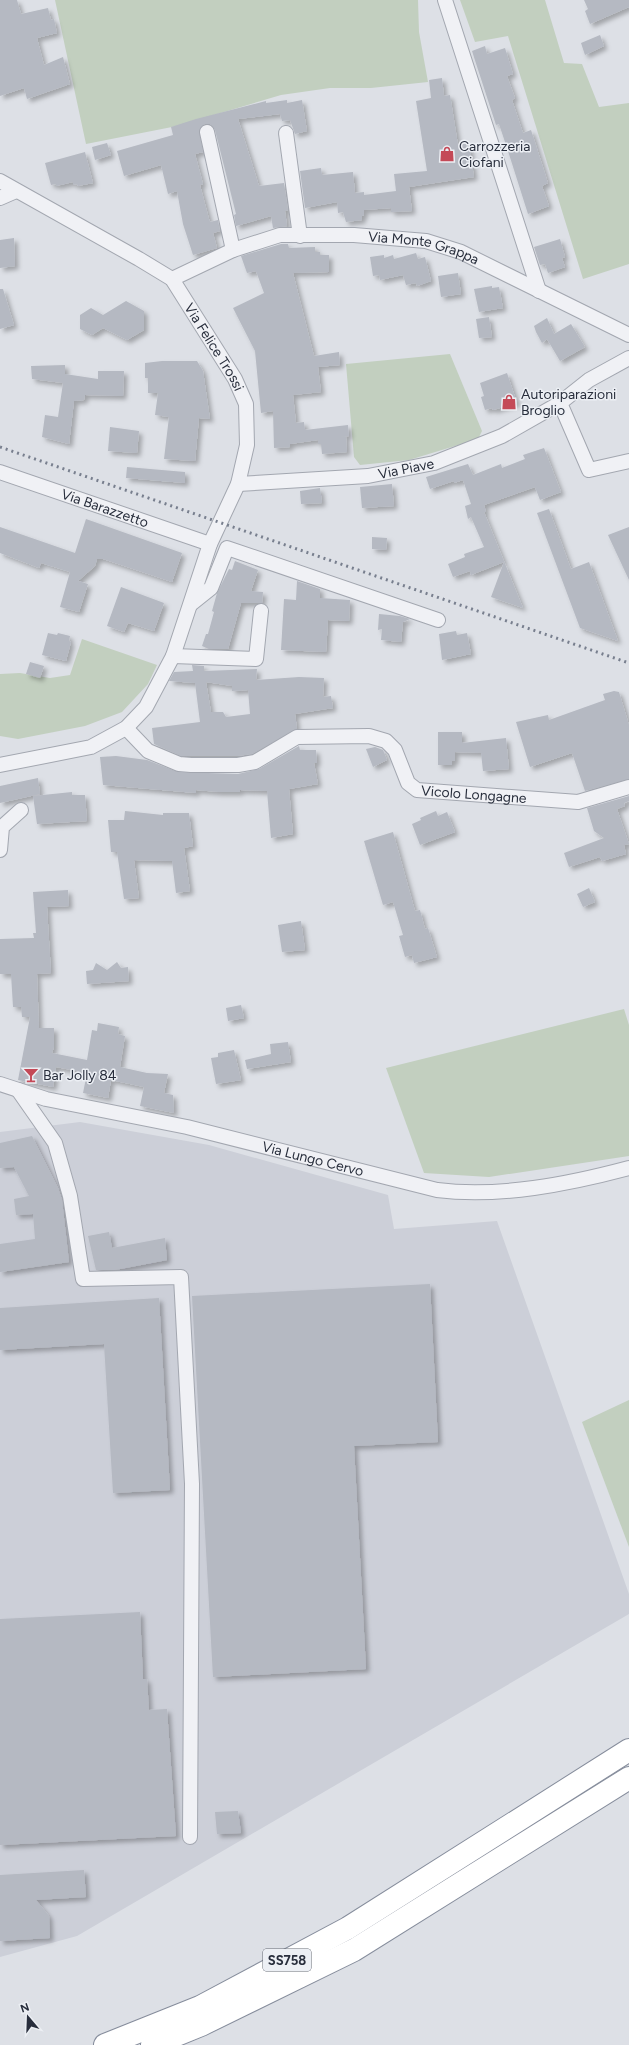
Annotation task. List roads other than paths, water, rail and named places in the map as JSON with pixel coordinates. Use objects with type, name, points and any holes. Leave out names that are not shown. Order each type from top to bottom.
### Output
[{"type":"highway","name":"SS758","points":[[105,2045],[200,2007],[348,1928],[629,1750]]},
{"type":"highway","name":"SS758","points":[[152,2045],[201,2025],[354,1950],[629,1778]]},
{"type":"street","points":[[445,0],[539,292]]},
{"type":"street","points":[[207,132],[233,250]]},
{"type":"street","points":[[286,132],[300,236]]},
{"type":"street","name":"Via Felice Trossi","points":[[0,181],[172,279],[235,378],[246,404],[247,445],[238,484],[210,544],[173,656],[146,707],[126,728],[91,747],[19,760],[0,765]]},
{"type":"street","points":[[0,198],[16,190]]},
{"type":"street","name":"Via Monte Grappa","points":[[172,279],[233,250],[280,235],[354,235],[426,241],[461,252],[539,292],[629,335]]},
{"type":"street","name":"Via Piave","points":[[238,484],[368,476],[434,463],[502,436],[560,403],[589,380],[629,358]]},
{"type":"street","points":[[560,403],[589,470],[629,461]]},
{"type":"street","name":"Via Barazzetto","points":[[0,472],[210,544]]},
{"type":"street","points":[[190,605],[211,588],[227,548],[438,620]]},
{"type":"street","points":[[173,656],[256,659],[261,611]]},
{"type":"street","name":"Vicolo Longagne","points":[[126,728],[148,751],[179,764],[238,765],[255,762],[297,737],[336,738],[369,736],[386,741],[395,750],[408,783],[418,790],[578,802],[629,787]]},
{"type":"street","points":[[0,850],[2,827],[20,810]]},
{"type":"street","name":"Via Lungo Cervo","points":[[0,1084],[46,1099],[186,1127],[437,1190],[465,1194],[510,1191],[602,1175],[629,1168]]},
{"type":"street","points":[[18,1090],[56,1143],[70,1196],[83,1280],[181,1277],[192,1484],[190,1837]]},
{"type":"railway","points":[[0,447],[629,663]]},
{"type":"place","name":"Carrozzeria Ciofani","points":[[447,154]]},
{"type":"place","name":"Autoriparazioni Broglio","points":[[509,402]]},
{"type":"place","name":"Bar Jolly 84","points":[[31,1075]]}]
